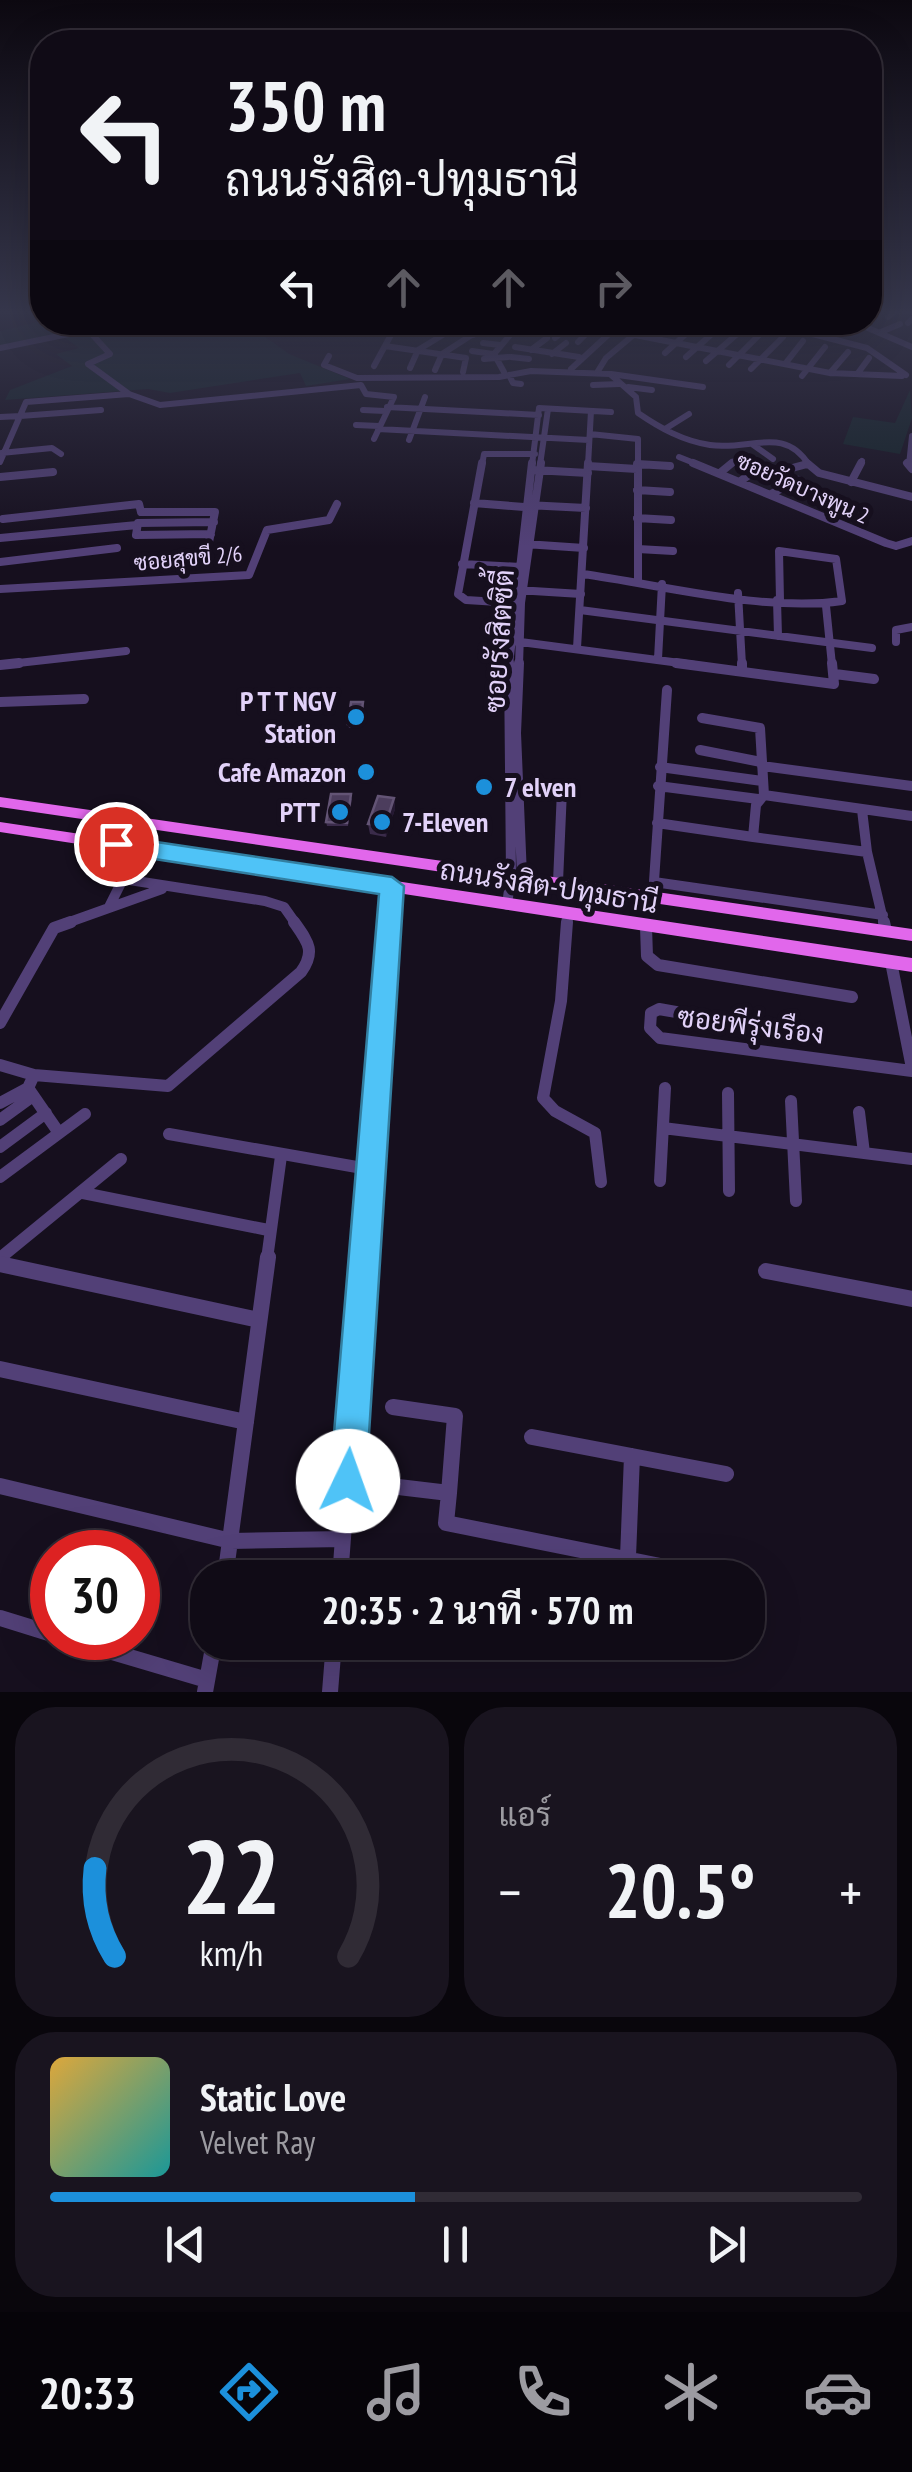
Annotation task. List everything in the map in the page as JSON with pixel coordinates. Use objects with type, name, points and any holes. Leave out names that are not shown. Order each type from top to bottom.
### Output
[{"type":"main road","name":"ถนนรังสิต-ปทุมธานี","points":[[0,802],[558,882],[654,889],[912,935]]},
{"type":"main road","name":"ถนนรังสิต-ปทุมธานี","points":[[0,827],[912,965]]},
{"type":"street","points":[[122,389],[148,404],[160,405],[285,389]]},
{"type":"street","points":[[364,389],[370,395],[394,397],[374,439]]},
{"type":"street","points":[[623,389],[636,397],[638,413],[665,429],[690,414]]},
{"type":"street","points":[[645,389],[652,390]]},
{"type":"street","points":[[1,456],[29,401],[129,394]]},
{"type":"street","points":[[409,440],[425,397]]},
{"type":"street","points":[[474,412],[476,402]]},
{"type":"street","points":[[0,417],[101,410]]},
{"type":"street","points":[[363,410],[611,412]]},
{"type":"street","name":"ซอยรังสิตซิตี้","points":[[517,876],[510,743],[516,603],[542,411]]},
{"type":"street","points":[[577,648],[591,411]]},
{"type":"street","points":[[356,425],[540,438],[636,437],[638,581]]},
{"type":"street","name":"ซอยวัดบางพูน 2","points":[[665,429],[686,441],[755,446],[792,444],[801,465],[909,496]]},
{"type":"street","points":[[0,434],[15,433]]},
{"type":"street","points":[[909,496],[912,469],[906,462],[912,436]]},
{"type":"street","points":[[755,446],[772,459]]},
{"type":"street","points":[[1,456],[52,448],[60,454]]},
{"type":"street","points":[[516,603],[460,598],[462,564],[484,454],[537,454]]},
{"type":"street","name":"ซอยวัดบางพูน 2","points":[[679,457],[886,543],[896,546],[912,541]]},
{"type":"street","points":[[722,472],[736,460]]},
{"type":"street","points":[[851,482],[862,461]]},
{"type":"street","points":[[785,470],[801,465]]},
{"type":"street","points":[[534,470],[670,466]]},
{"type":"street","points":[[742,480],[760,467]]},
{"type":"street","points":[[0,477],[53,472]]},
{"type":"street","points":[[772,494],[798,480]]},
{"type":"street","points":[[637,490],[670,492]]},
{"type":"street","points":[[1,522],[139,504],[143,506],[141,512],[137,524],[136,535],[210,538],[212,512],[141,512]]},
{"type":"street","name":"ซอยสุขขี 2/6","points":[[0,589],[248,575],[265,531],[290,522],[324,522],[333,518],[337,504]]},
{"type":"street","points":[[474,504],[586,508]]},
{"type":"street","points":[[638,518],[671,520]]},
{"type":"street","points":[[0,538],[137,524],[214,522]]},
{"type":"street","points":[[524,544],[584,548]]},
{"type":"street","points":[[0,562],[117,548]]},
{"type":"street","points":[[638,549],[673,551]]},
{"type":"street","points":[[582,574],[662,584],[779,600],[826,606],[842,602],[838,563],[819,554],[779,551],[779,600],[778,636]]},
{"type":"street","points":[[462,564],[520,566]]},
{"type":"street","points":[[658,659],[662,584]]},
{"type":"street","points":[[518,590],[581,594]]},
{"type":"street","points":[[738,594],[742,672]]},
{"type":"street","points":[[514,641],[834,684],[836,674],[826,606]]},
{"type":"street","points":[[580,610],[872,648]]},
{"type":"street","points":[[896,642],[896,630],[912,627]]},
{"type":"street","name":"ซอยรังสิตซิตี้","points":[[514,641],[517,876]]},
{"type":"street","points":[[0,665],[126,651]]},
{"type":"street","points":[[836,674],[874,679]]},
{"type":"street","points":[[667,690],[654,889],[883,914]]},
{"type":"street","points":[[0,702],[84,700]]},
{"type":"street","points":[[702,718],[758,726],[762,781],[754,837]]},
{"type":"street","points":[[700,750],[762,764],[912,786]]},
{"type":"street","points":[[660,767],[762,781]]},
{"type":"street","points":[[658,786],[912,816]]},
{"type":"street","points":[[558,882],[562,790]]},
{"type":"street","points":[[862,810],[867,852],[886,932]]},
{"type":"street","points":[[657,823],[867,852]]},
{"type":"street","points":[[110,907],[123,879],[116,844]]},
{"type":"street","points":[[507,905],[517,876]]},
{"type":"street","points":[[0,1102],[32,1086],[168,1086],[301,972],[312,958],[310,945],[284,908],[191,887],[165,888],[123,879]]},
{"type":"street","points":[[341,1560],[392,886]]},
{"type":"street","points":[[0,1023],[50,932],[165,888]]},
{"type":"street","points":[[568,914],[561,1001],[543,1098],[554,1113],[591,1129],[599,1138],[601,1182]]},
{"type":"street","points":[[646,927],[647,956],[658,965],[852,998]]},
{"type":"street","points":[[891,962],[912,1070]]},
{"type":"street","name":"ซอยพีรุ่งเรือง","points":[[755,1026],[659,1009],[651,1013],[650,1028],[660,1038],[912,1070]]},
{"type":"street","points":[[0,1065],[32,1086],[59,1134]]},
{"type":"street","points":[[0,1120],[32,1086]]},
{"type":"street","points":[[660,1181],[666,1088]]},
{"type":"street","points":[[728,1092],[729,1192]]},
{"type":"street","points":[[791,1101],[796,1201]]},
{"type":"street","points":[[859,1112],[864,1153]]},
{"type":"street","points":[[0,1147],[46,1113]]},
{"type":"street","points":[[0,1178],[85,1114]]},
{"type":"street","points":[[663,1128],[912,1159]]},
{"type":"street","points":[[169,1134],[368,1169]]},
{"type":"street","points":[[228,1560],[268,1230],[281,1156]]},
{"type":"street","points":[[0,1261],[121,1159]]},
{"type":"street","points":[[83,1193],[268,1230]]},
{"type":"street","points":[[0,1261],[259,1320]]},
{"type":"street","points":[[766,1271],[912,1299]]},
{"type":"street","points":[[0,1369],[246,1422]]},
{"type":"street","points":[[393,1407],[456,1416],[446,1523],[641,1560]]},
{"type":"street","points":[[532,1437],[726,1474]]},
{"type":"street","points":[[628,1557],[632,1456]]},
{"type":"street","points":[[348,1481],[449,1493]]},
{"type":"street","points":[[0,1486],[231,1541],[343,1539]]},
{"type":"street","points":[[0,1618],[30,1627]]},
{"type":"street","points":[[130,1660],[206,1686],[211,1660]]},
{"type":"street","points":[[330,1692],[333,1660]]},
{"type":"shaded area","points":[[13,389],[196,389],[5,400]]},
{"type":"shaded area","points":[[910,390],[912,418],[900,454],[843,444],[853,417],[895,423]]},
{"type":"building","name":"P T T NGV Station","points":[[351,702],[363,702],[360,724],[348,724]]},
{"type":"building","name":"PTT","points":[[331,794],[351,794],[347,823],[326,822]]},
{"type":"building","points":[[378,796],[394,798],[385,826],[368,824]]},
{"type":"place","name":"P T T NGV Station","points":[[356,717]]},
{"type":"place","name":"Cafe Amazon","points":[[366,772]]},
{"type":"place","name":"7 elven","points":[[484,787]]},
{"type":"place","name":"PTT","points":[[340,812]]},
{"type":"place","name":"7-Eleven","points":[[382,822]]},
{"type":"route","points":[[116,844],[392,886],[368,1169],[348,1481]]}]
